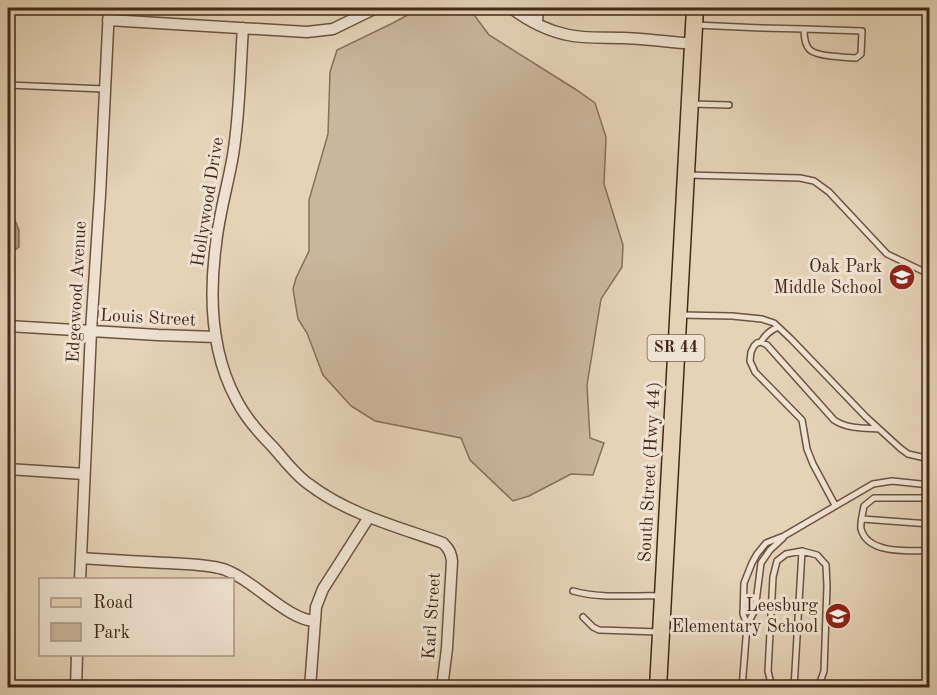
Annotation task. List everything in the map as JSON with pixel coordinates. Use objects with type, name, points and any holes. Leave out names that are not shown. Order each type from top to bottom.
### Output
[{"type":"main road","name":"South Street (Hwy 44)","points":[[658,687],[695,8]]},
{"type":"street","name":"Edgewood Avenue","points":[[80,578],[108,8]]},
{"type":"street","points":[[108,20],[307,32],[333,29],[358,12],[376,8]]},
{"type":"street","points":[[511,8],[520,15],[570,36],[693,44]]},
{"type":"street","points":[[537,23],[538,8]]},
{"type":"street","name":"Hollywood Drive","points":[[243,28],[236,135],[216,243],[212,302],[221,361],[236,400],[263,437],[309,485],[335,501],[369,517],[443,543],[448,548]]},
{"type":"street","name":"Louis Street","points":[[8,326],[216,337]]},
{"type":"street","points":[[8,469],[84,474]]},
{"type":"street","points":[[310,687],[316,607],[323,589],[369,517]]},
{"type":"street","name":"Karl Street","points":[[442,687],[449,625],[452,561],[448,548]]},
{"type":"street","points":[[81,558],[200,565],[221,569],[251,584],[301,619],[315,621]]},
{"type":"street","points":[[76,687],[77,656]]},
{"type":"lane","points":[[694,25],[862,30],[861,54],[856,58],[816,55],[806,44],[804,29]]},
{"type":"lane","points":[[8,85],[104,89]]},
{"type":"lane","points":[[690,104],[729,105]]},
{"type":"lane","points":[[686,174],[800,178],[814,181],[829,192],[887,254],[929,274]]},
{"type":"lane","points":[[678,315],[732,316],[762,319],[774,323],[879,429],[908,454],[930,459]]},
{"type":"lane","points":[[778,327],[772,329],[761,342],[754,346],[750,361],[755,372],[802,420],[807,449],[835,505]]},
{"type":"lane","points":[[761,342],[834,420],[845,426],[879,429]]},
{"type":"lane","points":[[747,625],[743,614],[744,583],[752,563],[766,543],[784,536],[873,484],[892,482],[930,485]]},
{"type":"lane","points":[[930,498],[874,498],[864,506],[861,529],[868,542],[884,549],[930,551]]},
{"type":"lane","points":[[862,519],[930,524]]},
{"type":"lane","points":[[742,687],[747,625],[755,610],[761,562],[784,536]]},
{"type":"lane","points":[[794,687],[802,551]]},
{"type":"lane","points":[[772,687],[768,671],[773,577],[777,561],[786,554],[802,551],[817,555],[826,565],[824,671],[818,687]]},
{"type":"lane","points":[[573,591],[613,597],[663,596]]},
{"type":"lane","points":[[583,617],[599,630],[661,632]]},
{"type":"green space","points":[[420,8],[469,8],[489,35],[595,103],[606,137],[604,184],[623,245],[622,267],[601,299],[587,385],[590,438],[604,443],[593,475],[571,474],[529,496],[513,501],[470,460],[461,438],[375,421],[351,406],[323,375],[307,333],[298,319],[293,289],[309,251],[309,200],[328,134],[330,72],[337,50]]},
{"type":"shaded area","points":[[8,176],[11,181],[14,218],[19,230],[19,247],[13,251],[8,251]]},
{"type":"place","name":"Oak Park Middle School","points":[[902,277]]},
{"type":"place","name":"Leesburg Elementary School","points":[[838,616]]}]
